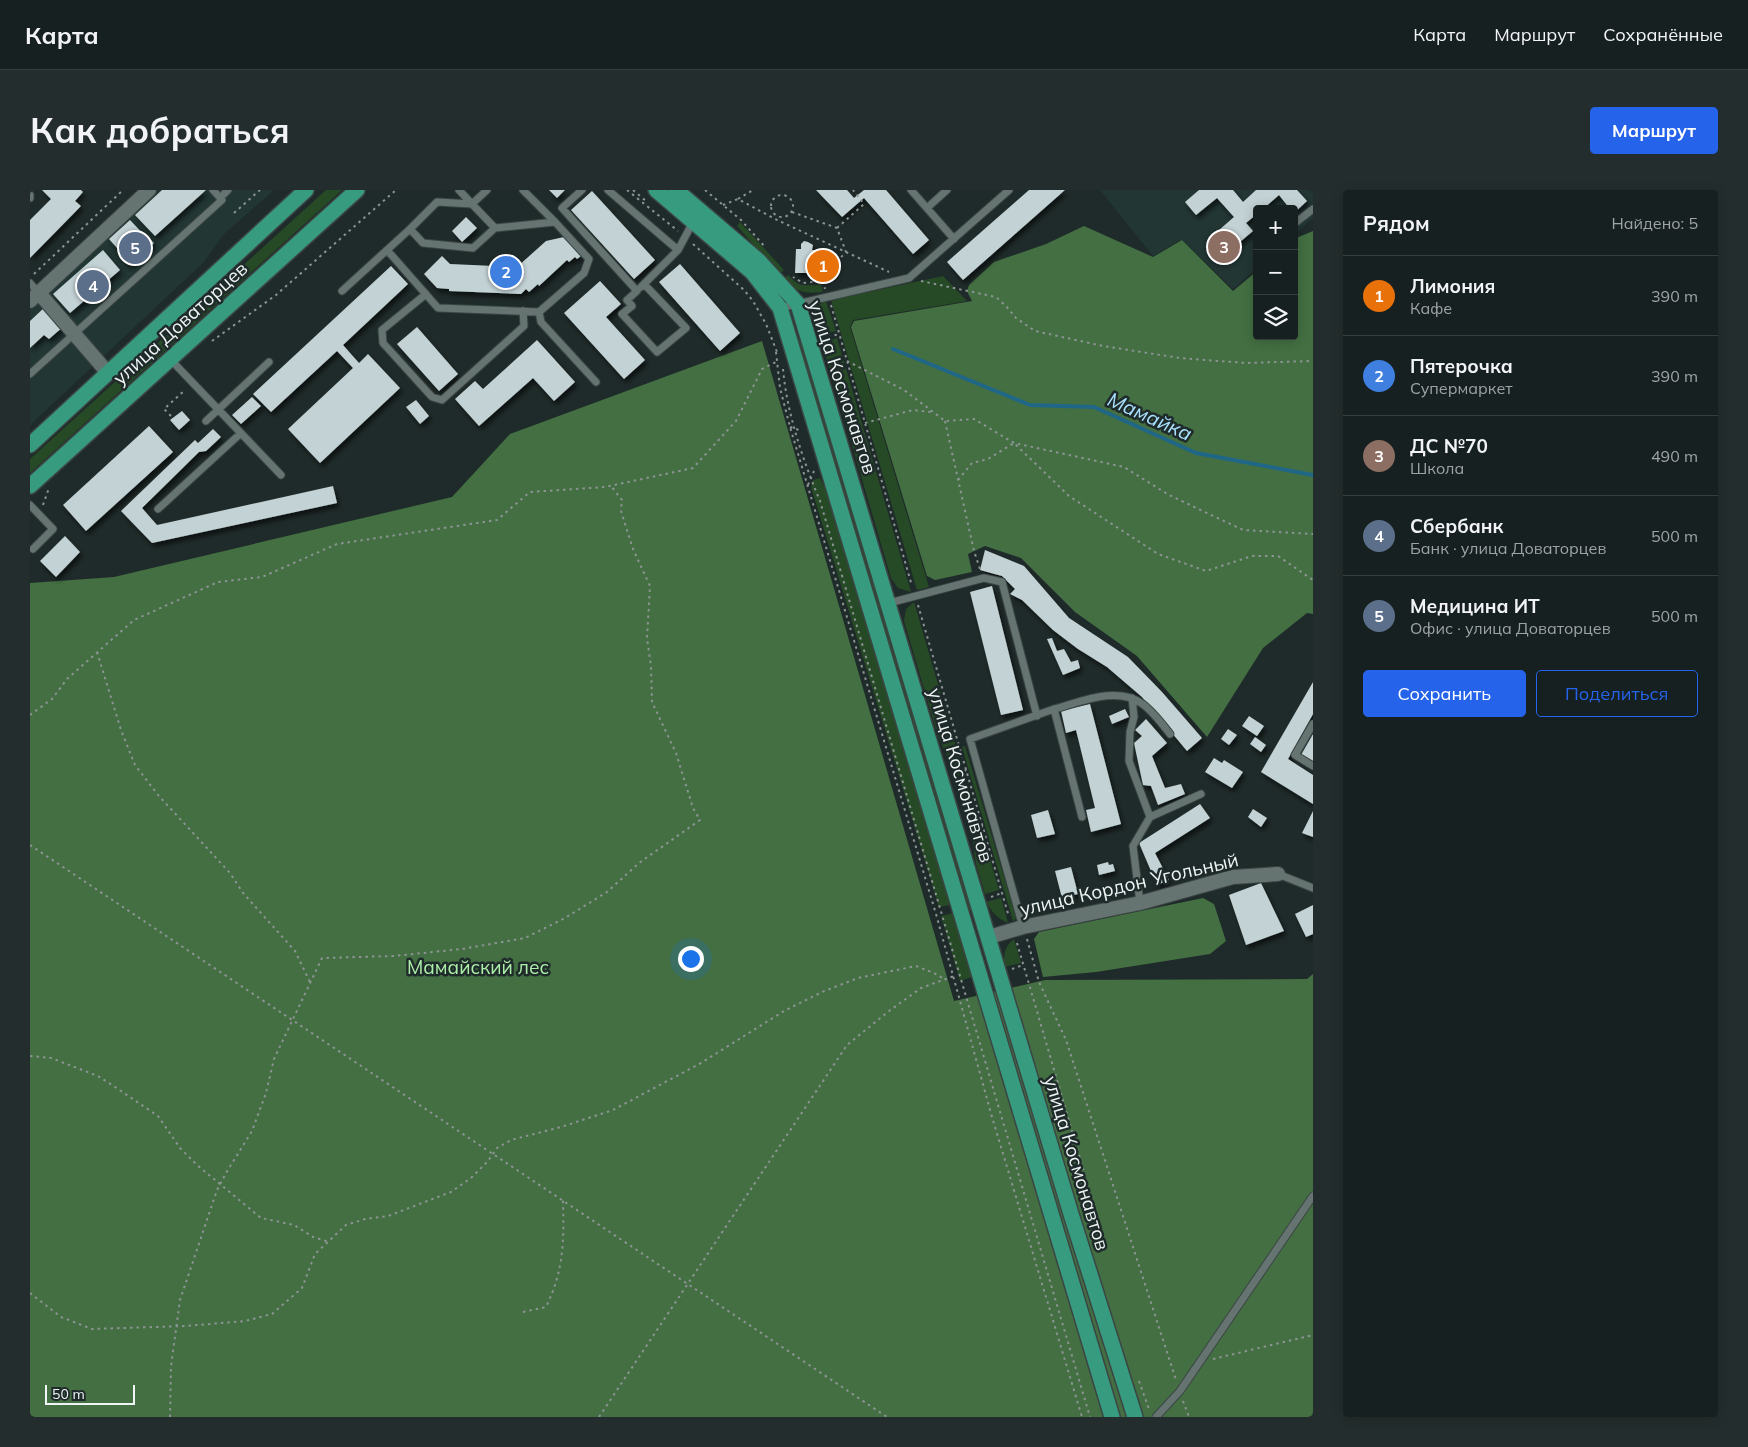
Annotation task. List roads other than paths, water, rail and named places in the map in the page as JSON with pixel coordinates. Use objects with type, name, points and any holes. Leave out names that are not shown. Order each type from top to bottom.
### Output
[{"type":"main road","name":"улица Доваторцев","points":[[30,445],[306,190]]},
{"type":"main road","name":"улица Доваторцев","points":[[30,486],[357,190]]},
{"type":"main road","name":"улица Космонавтов","points":[[656,190],[688,231],[752,272],[780,308],[1112,1417]]},
{"type":"main road","name":"улица Космонавтов","points":[[676,190],[759,262],[798,304],[889,602],[1076,1232],[1135,1417]]},
{"type":"street","points":[[108,372],[33,292],[142,192]]},
{"type":"street","name":"улица Кордон Угольный","points":[[989,937],[1140,903],[1233,877],[1278,874]]},
{"type":"lane","points":[[30,374],[222,200],[213,190]]},
{"type":"lane","points":[[459,190],[495,228]]},
{"type":"lane","points":[[342,291],[437,202],[472,204],[487,190]]},
{"type":"lane","points":[[387,250],[438,308],[539,312],[584,273],[589,259],[524,190]]},
{"type":"lane","points":[[582,190],[562,208],[637,291]]},
{"type":"lane","points":[[608,190],[678,250]]},
{"type":"lane","points":[[910,190],[954,239]]},
{"type":"lane","points":[[927,208],[947,190]]},
{"type":"lane","points":[[780,308],[908,278],[1009,190]]},
{"type":"lane","points":[[1298,221],[1313,209]]},
{"type":"lane","points":[[410,229],[423,243],[473,248],[495,228],[555,222]]},
{"type":"lane","points":[[644,284],[686,328],[657,352],[622,314],[632,306],[627,300],[678,250],[688,231]]},
{"type":"lane","points":[[426,294],[382,330],[383,343],[432,397],[442,400],[524,326],[523,311]]},
{"type":"lane","points":[[539,312],[541,322],[596,382]]},
{"type":"lane","points":[[170,359],[281,475]]},
{"type":"lane","points":[[206,421],[269,362]]},
{"type":"lane","points":[[158,509],[241,433]]},
{"type":"lane","points":[[30,505],[53,530],[33,549]]},
{"type":"lane","points":[[889,602],[984,578],[1002,582],[1037,716]]},
{"type":"lane","points":[[1018,929],[970,740],[1054,709],[1097,697],[1126,696],[1142,703],[1170,734]]},
{"type":"lane","points":[[1132,698],[1134,717],[1130,732],[1129,761],[1150,816]]},
{"type":"lane","points":[[1054,709],[1082,817]]},
{"type":"lane","points":[[1313,724],[1295,755],[1313,766]]},
{"type":"lane","points":[[1140,903],[1133,846],[1150,816],[1201,794]]},
{"type":"lane","points":[[1278,874],[1313,888]]},
{"type":"lane","points":[[1156,1417],[1180,1391],[1313,1196]]},
{"type":"waterway","name":"Мамайка","points":[[893,349],[1030,405],[1094,407],[1196,453],[1313,475]]},
{"type":"place","name":"ДС №70","points":[[1224,247]]},
{"type":"place","name":"Медицина ИТ","points":[[135,248]]},
{"type":"place","name":"Лимония","points":[[823,266]]},
{"type":"place","name":"Пятерочка","points":[[506,272]]},
{"type":"place","name":"Сбербанк","points":[[93,286]]},
{"type":"park label","name":"Мамайский лес","points":[[478,967]]}]
